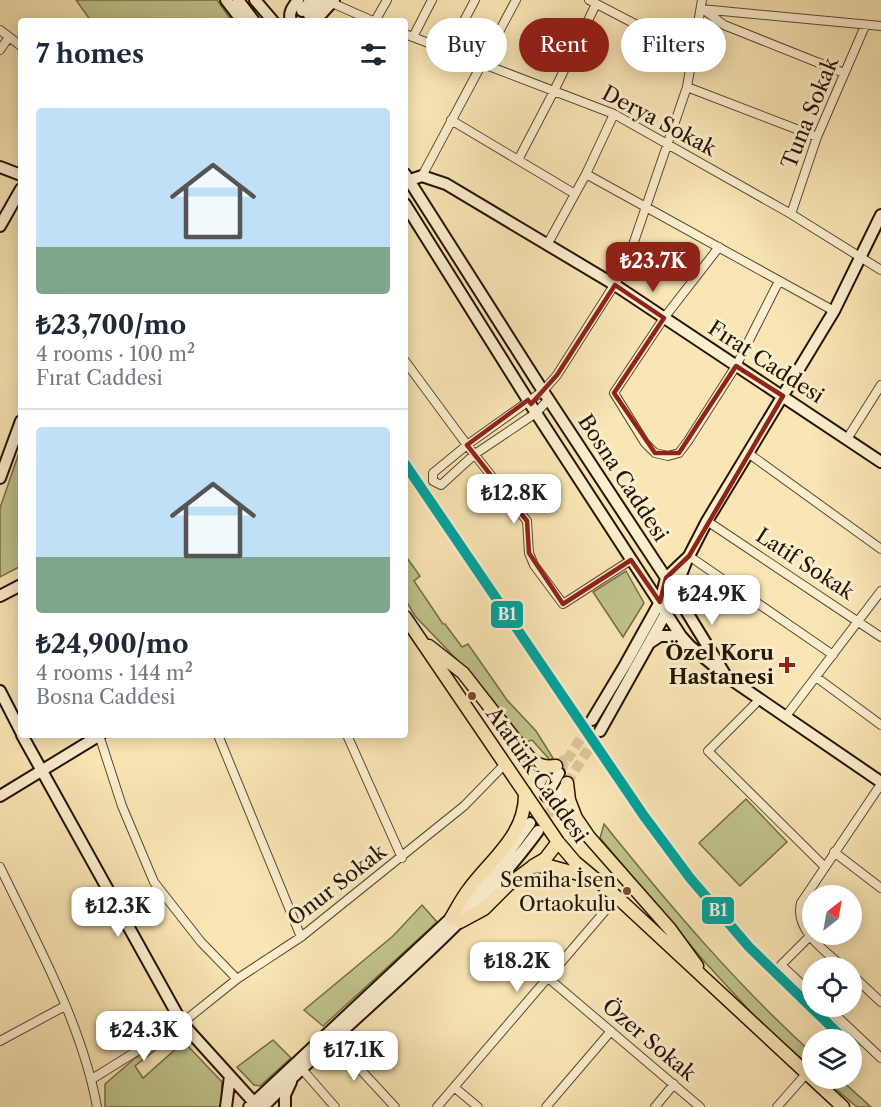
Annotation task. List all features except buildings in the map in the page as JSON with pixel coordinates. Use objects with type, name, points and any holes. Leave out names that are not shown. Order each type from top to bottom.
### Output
[{"type":"main road","name":"Atatürk Caddesi","points":[[408,621],[558,842],[574,862],[616,897],[802,1070]]},
{"type":"main road","points":[[423,642],[463,673],[536,764],[561,774],[576,818],[589,837],[686,949],[708,983]]},
{"type":"main road","points":[[456,920],[469,890],[509,842],[521,821],[525,807],[525,792]]},
{"type":"main road","points":[[456,920],[484,909],[508,885],[545,859],[558,842]]},
{"type":"main road","points":[[532,867],[564,869],[595,880]]},
{"type":"main road","name":"Atatürk Caddesi","points":[[823,1089],[843,1107]]},
{"type":"street","points":[[226,0],[240,18]]},
{"type":"street","points":[[238,0],[252,18]]},
{"type":"street","points":[[255,0],[270,18]]},
{"type":"street","points":[[288,18],[303,11],[310,0]]},
{"type":"street","points":[[376,18],[387,0]]},
{"type":"street","points":[[409,35],[432,0]]},
{"type":"street","points":[[465,18],[475,0]]},
{"type":"street","points":[[506,18],[516,0]]},
{"type":"street","points":[[290,18],[290,15],[330,1],[367,18]]},
{"type":"street","points":[[518,160],[554,91],[593,2],[624,18]]},
{"type":"street","points":[[702,4],[866,26],[881,26]]},
{"type":"street","points":[[702,4],[724,25],[844,73]]},
{"type":"street","name":"Tuna Sokak","points":[[791,214],[817,137],[866,26]]},
{"type":"street","points":[[0,30],[18,44]]},
{"type":"street","name":"Derya Sokak","points":[[409,35],[426,42]]},
{"type":"street","points":[[0,50],[9,37]]},
{"type":"street","points":[[408,179],[422,176],[477,72]]},
{"type":"street","name":"Derya Sokak","points":[[505,72],[614,114],[791,214],[881,270]]},
{"type":"street","points":[[546,395],[528,400],[467,446],[433,473],[433,481],[441,485],[475,454],[536,413],[546,395],[557,375],[625,268],[687,87],[690,72]]},
{"type":"street","points":[[687,87],[817,137]]},
{"type":"street","points":[[547,245],[586,174],[614,114]]},
{"type":"street","points":[[451,120],[575,194]]},
{"type":"street","points":[[586,174],[834,310]]},
{"type":"street","name":"Fırat Caddesi","points":[[422,176],[446,184],[615,285],[881,462]]},
{"type":"street","name":"Bosna Caddesi","points":[[408,181],[666,578],[726,676]]},
{"type":"street","points":[[0,226],[18,194]]},
{"type":"street","name":"Bosna Caddesi","points":[[408,209],[536,413],[681,636],[726,676],[881,783]]},
{"type":"street","points":[[600,731],[666,614],[688,556],[707,521],[834,310],[881,215]]},
{"type":"street","points":[[719,247],[664,318],[614,393],[645,443],[655,453],[668,456],[679,453],[736,366],[779,281]]},
{"type":"street","points":[[408,365],[526,521],[531,559],[563,604],[631,560]]},
{"type":"street","points":[[847,440],[881,385]]},
{"type":"street","points":[[0,478],[18,429]]},
{"type":"street","points":[[747,453],[881,549]]},
{"type":"street","name":"Latif Sokak","points":[[707,521],[859,621],[881,638]]},
{"type":"street","points":[[592,720],[660,602],[666,578],[688,556]]},
{"type":"street","points":[[688,556],[833,655]]},
{"type":"street","points":[[0,590],[18,586]]},
{"type":"street","points":[[0,596],[18,586]]},
{"type":"street","points":[[786,716],[881,591]]},
{"type":"street","points":[[651,642],[660,636],[681,636]]},
{"type":"street","points":[[816,677],[881,725]]},
{"type":"street","points":[[0,691],[18,726]]},
{"type":"street","points":[[760,699],[708,751],[824,866]]},
{"type":"street","points":[[24,738],[182,1023],[259,1105]]},
{"type":"street","points":[[0,796],[94,738]]},
{"type":"street","points":[[100,738],[122,806],[154,882],[201,942],[237,979]]},
{"type":"street","points":[[219,738],[301,937]]},
{"type":"street","points":[[348,738],[402,858]]},
{"type":"street","name":"Onur Sokak","points":[[92,1079],[182,1023],[237,979],[301,937],[464,806],[505,764]]},
{"type":"street","points":[[546,796],[561,774]]},
{"type":"street","points":[[554,805],[561,774]]},
{"type":"street","points":[[812,885],[881,783]]},
{"type":"street","points":[[259,1105],[298,1071],[456,920],[534,827]]},
{"type":"street","points":[[834,852],[881,888]]},
{"type":"street","points":[[0,867],[65,1006],[92,1079],[97,1107]]},
{"type":"street","points":[[437,1107],[616,897]]},
{"type":"street","points":[[802,901],[798,913],[802,924]]},
{"type":"street","points":[[259,1105],[456,920]]},
{"type":"street","points":[[802,944],[781,965],[802,985]]},
{"type":"street","points":[[820,945],[832,957]]},
{"type":"street","name":"Özer Sokak","points":[[547,977],[700,1107]]},
{"type":"street","points":[[862,984],[881,1002]]},
{"type":"street","points":[[0,1041],[65,1006]]},
{"type":"street","points":[[838,1017],[881,1058]]},
{"type":"street","points":[[546,1107],[611,1031]]},
{"type":"street","points":[[332,1039],[395,1107]]},
{"type":"street","points":[[285,1107],[285,1095],[298,1071]]},
{"type":"street","points":[[298,1071],[335,1107]]},
{"type":"street","points":[[226,1107],[230,1076]]},
{"type":"street","points":[[777,1107],[802,1079]]},
{"type":"street","points":[[655,1107],[674,1084]]},
{"type":"street","points":[[454,1087],[478,1107]]},
{"type":"highlighted area","points":[[615,285],[664,318],[614,393],[655,453],[679,453],[736,366],[783,396],[689,556],[666,578],[660,602],[631,560],[563,604],[529,553],[527,521],[467,445],[528,400],[531,404],[557,375]]},
{"type":"green space","points":[[76,0],[217,0],[230,18],[89,18]]},
{"type":"green space","points":[[18,456],[18,568],[0,577],[0,508]]},
{"type":"green space","points":[[408,559],[420,576],[414,581],[443,624],[462,647],[468,644],[507,700],[536,731],[553,758],[550,760],[532,740],[526,742],[462,665],[415,616],[408,604]]},
{"type":"green space","points":[[626,571],[644,603],[623,637],[593,592]]},
{"type":"green space","points":[[746,799],[787,842],[740,886],[699,843]]},
{"type":"green space","points":[[604,824],[704,943],[757,1000],[802,1043],[802,1059],[761,1023],[703,960],[600,838]]},
{"type":"green space","points":[[422,905],[437,922],[323,1026],[304,1010],[393,936]]},
{"type":"green space","points":[[273,1040],[291,1058],[260,1086],[254,1085],[237,1067]]},
{"type":"green space","points":[[156,1044],[158,1048],[135,1066],[143,1078],[177,1048],[187,1045],[222,1082],[221,1107],[105,1107],[105,1084]]},
{"type":"green space","points":[[836,1089],[851,1089],[871,1107],[857,1107]]},
{"type":"tunnel","points":[[559,773],[592,720]]},
{"type":"tunnel","points":[[567,783],[600,731]]},
{"type":"tunnel","points":[[556,766],[569,758]]},
{"type":"tunnel","points":[[540,828],[554,805]]},
{"type":"transit line","name":"B1","points":[[408,468],[644,816],[690,878],[749,947],[834,1029]]},
{"type":"place","name":"Özel Koru Hastanesi","points":[[787,665]]},
{"type":"place","name":"Semiha İsen Ortaokulu","points":[[627,891]]}]
